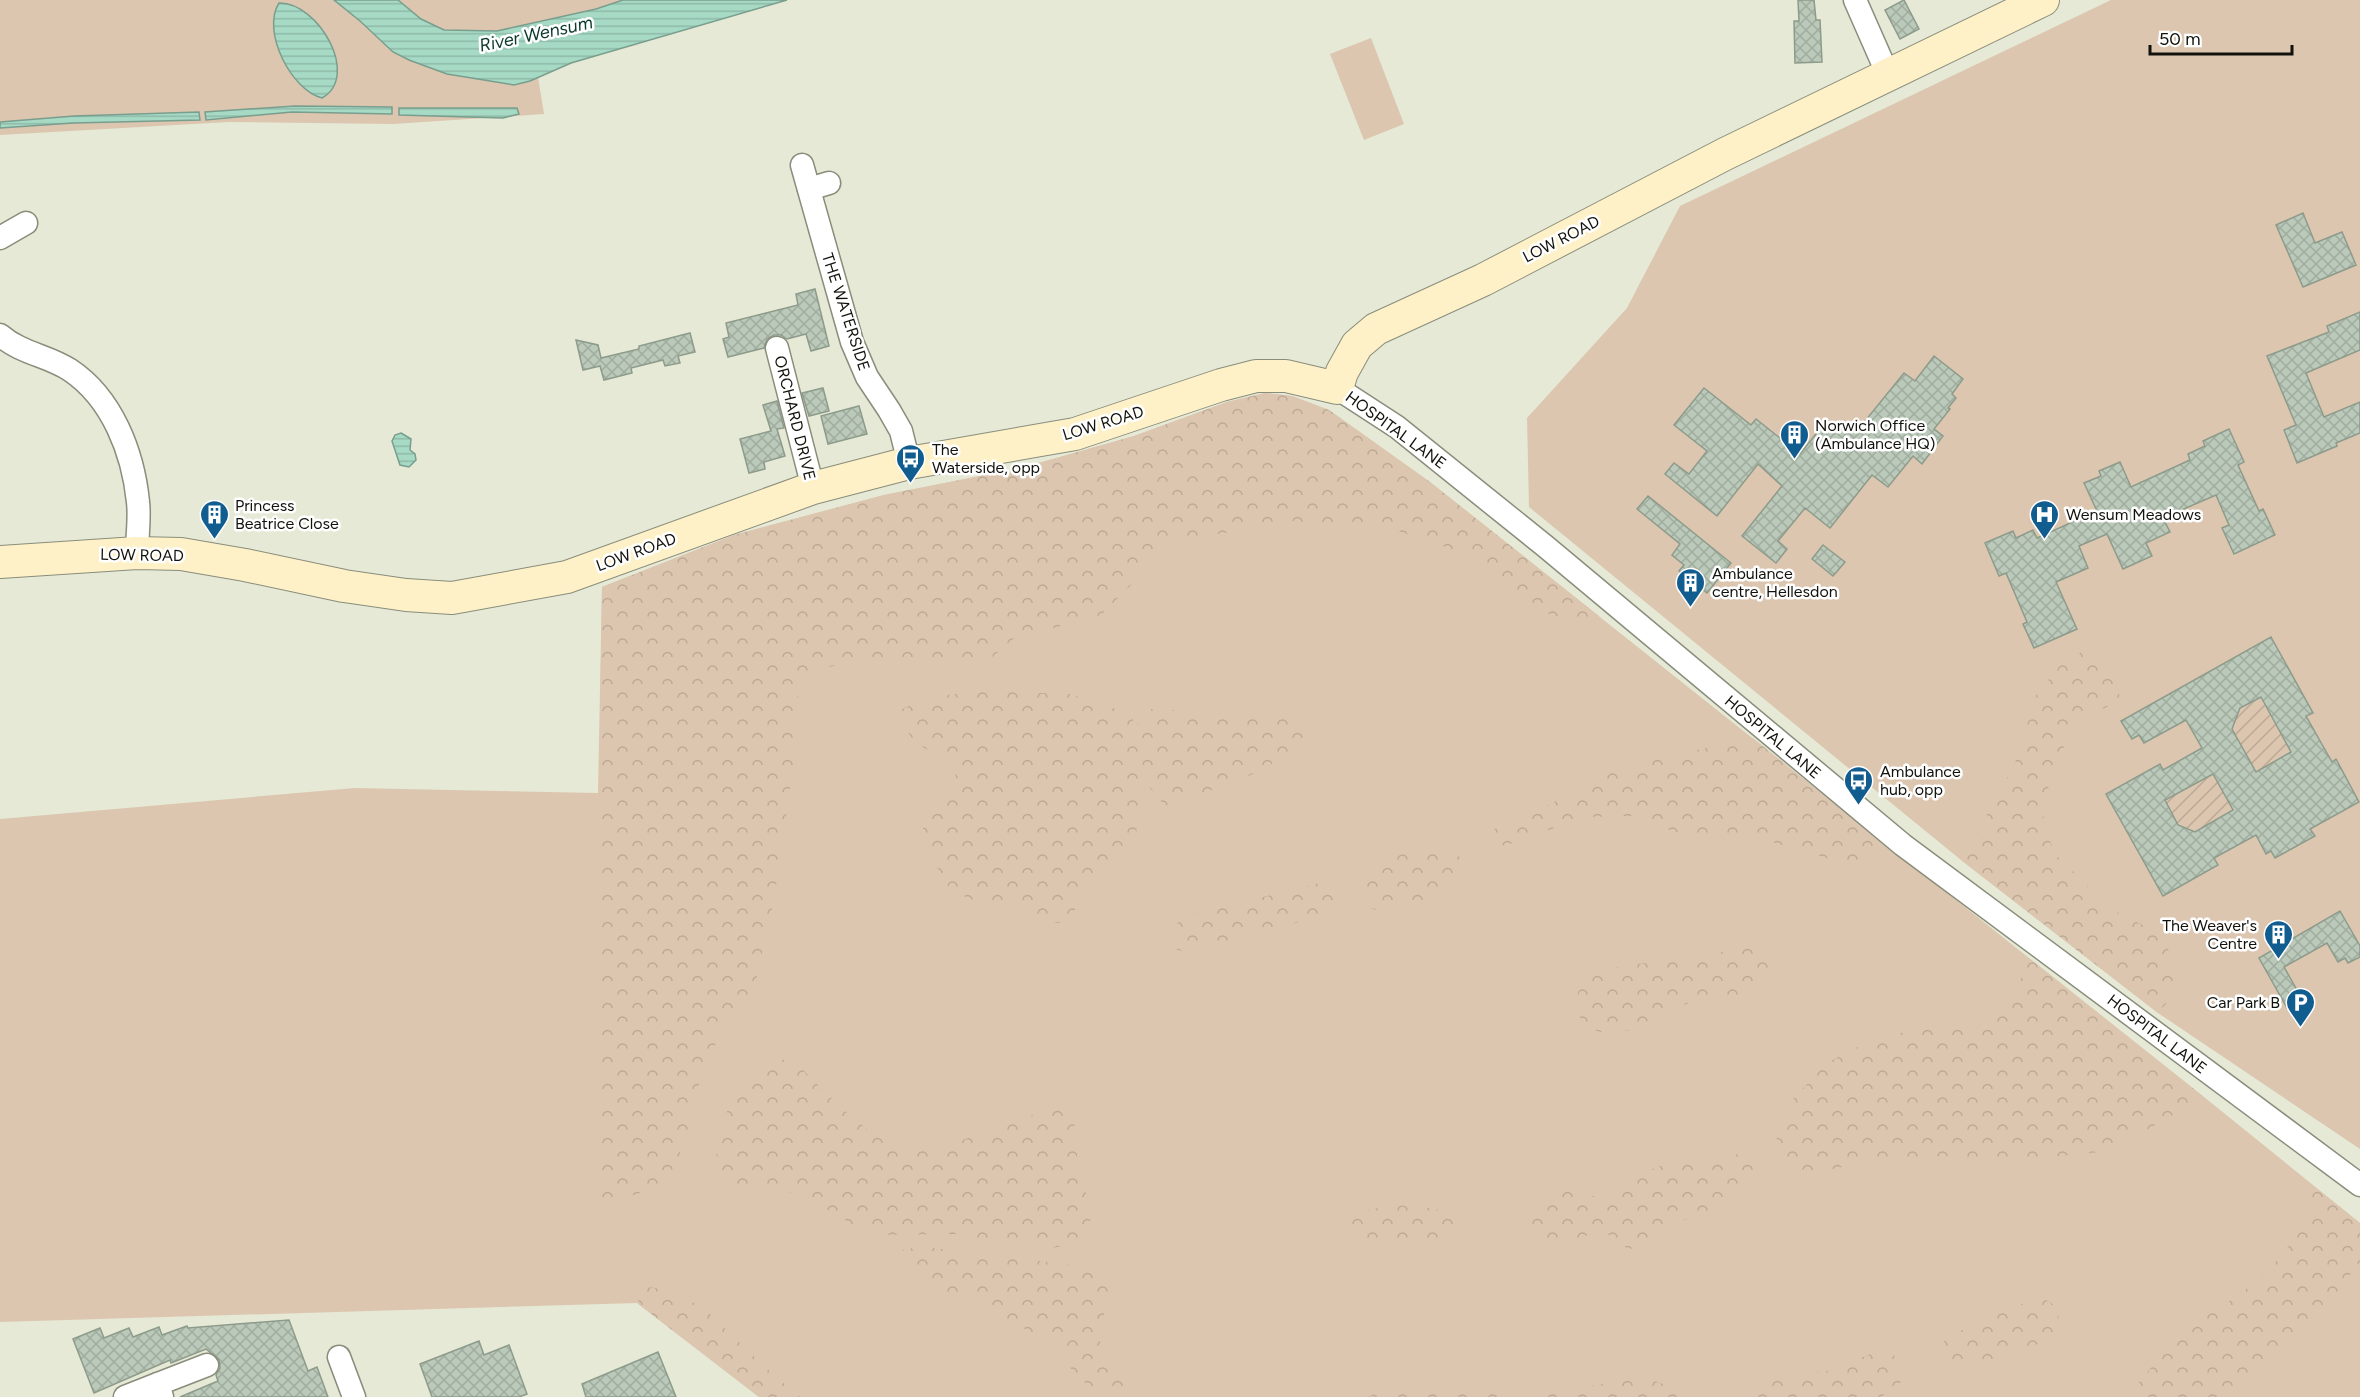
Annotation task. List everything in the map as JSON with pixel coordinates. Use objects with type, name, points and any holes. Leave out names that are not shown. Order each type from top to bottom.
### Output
[{"type":"street","points":[[1855,0],[1888,75]]},
{"type":"street","name":"LOW ROAD","points":[[0,562],[137,553],[181,555],[245,565],[344,586],[406,595],[452,598],[567,577],[813,488],[909,463],[1075,434],[1256,375],[1286,376],[1337,388],[1342,372],[1357,345],[1376,329],[1483,280],[1725,154],[2043,0]]},
{"type":"street","name":"THE WATERSIDE","points":[[802,165],[819,186],[852,342],[867,378],[901,431],[909,463]]},
{"type":"street","points":[[0,238],[26,224]]},
{"type":"street","points":[[0,334],[13,346],[69,369],[93,389],[113,415],[129,459],[138,502],[137,553]]},
{"type":"street","name":"ORCHARD DRIVE","points":[[777,348],[813,488]]},
{"type":"street","name":"HOSPITAL LANE","points":[[1337,388],[1397,427],[1545,546],[1903,845],[2360,1185]]},
{"type":"street","points":[[339,1357],[354,1397]]},
{"type":"street","points":[[125,1397],[160,1391],[207,1365]]},
{"type":"green space","points":[[0,0],[334,0],[393,52],[409,60],[447,74],[514,85],[538,77],[544,114],[393,124],[228,122],[0,135]]},
{"type":"green space","points":[[398,0],[623,0],[596,9],[497,31],[444,30],[421,19]]},
{"type":"green space","points":[[2111,0],[2360,0],[2360,1149],[2158,1013],[1961,860],[1529,507],[1527,418],[1627,308],[1680,206]]},
{"type":"green space","points":[[1371,38],[1404,124],[1364,140],[1330,54]]},
{"type":"green space","points":[[1265,393],[1292,396],[1329,410],[1430,482],[2360,1223],[2360,1397],[759,1397],[637,1303],[0,1322],[0,819],[355,788],[598,793],[602,587],[734,535],[884,495],[1021,468],[1134,436],[1227,402]]},
{"type":"green space","points":[[1265,393],[1292,396],[1329,410],[1430,482],[1599,616],[1578,623],[1549,614],[1460,552],[1392,529],[1292,521],[1174,542],[1101,615],[1013,639],[991,658],[910,666],[849,663],[808,671],[799,681],[793,769],[774,900],[753,994],[725,1024],[701,1075],[689,1130],[675,1166],[658,1186],[626,1198],[598,1201],[602,587],[734,535],[884,495],[1021,468],[1134,436],[1227,402]]},
{"type":"green space","points":[[2092,642],[2108,671],[2120,679],[2119,700],[2089,717],[2067,740],[2050,778],[2042,825],[2057,856],[2113,910],[2166,937],[2176,992],[2158,1013],[1961,860],[1998,796],[2022,748],[2033,699],[2062,663],[2080,653]]},
{"type":"green space","points":[[983,691],[1070,694],[1132,714],[1142,777],[1135,845],[1116,865],[1098,870],[1084,882],[1075,910],[1062,923],[1041,922],[1024,908],[991,907],[951,891],[932,858],[923,829],[934,798],[957,784],[956,776],[947,763],[912,738],[897,712],[928,699]]},
{"type":"green space","points":[[2264,695],[2288,747],[2295,754],[2266,766],[2257,775],[2233,732],[2236,719],[2232,713]]},
{"type":"green space","points":[[1147,709],[1287,716],[1307,731],[1281,758],[1263,769],[1165,806],[1145,782],[1137,722]]},
{"type":"green space","points":[[1753,738],[1890,849],[1859,862],[1833,860],[1765,840],[1712,841],[1675,832],[1634,816],[1591,817],[1569,821],[1525,841],[1494,847],[1486,838],[1492,830],[1537,811],[1609,773],[1655,759]]},
{"type":"green space","points":[[2212,772],[2235,809],[2197,831],[2180,829],[2165,800],[2206,778],[2205,776]]},
{"type":"green space","points":[[1436,846],[1451,846],[1459,854],[1460,868],[1446,886],[1421,901],[1393,910],[1381,911],[1371,908],[1364,902],[1363,884],[1386,860]]},
{"type":"green space","points":[[1320,883],[1330,886],[1336,894],[1330,905],[1317,917],[1185,952],[1175,949],[1172,943],[1173,929],[1190,915]]},
{"type":"green space","points":[[1743,943],[1756,944],[1768,956],[1768,973],[1763,985],[1753,994],[1720,1002],[1693,1002],[1666,1010],[1633,1030],[1600,1032],[1583,1026],[1577,1001],[1579,989],[1596,973],[1625,966],[1704,957]]},
{"type":"green space","points":[[2025,955],[2204,1097],[2110,1151],[2020,1160],[1949,1156],[1873,1159],[1817,1173],[1781,1164],[1776,1134],[1790,1102],[1827,1063],[1867,1042],[1904,1032],[1960,1026],[1996,1017],[2018,997]]},
{"type":"green space","points":[[765,1059],[787,1060],[801,1068],[839,1106],[868,1130],[908,1146],[946,1146],[1051,1108],[1072,1113],[1077,1140],[1077,1161],[1091,1211],[1089,1242],[1051,1248],[1001,1243],[957,1234],[883,1235],[858,1228],[834,1213],[786,1191],[745,1187],[718,1177],[718,1140],[725,1116],[742,1083]]},
{"type":"green space","points":[[1744,1152],[1752,1153],[1759,1168],[1737,1198],[1718,1210],[1678,1223],[1648,1246],[1635,1249],[1626,1248],[1604,1231],[1566,1244],[1549,1245],[1532,1235],[1528,1227],[1529,1209],[1536,1202],[1555,1193],[1569,1190],[1602,1198],[1613,1197],[1623,1192],[1646,1172],[1663,1165]]},
{"type":"green space","points":[[2313,1186],[2360,1223],[2360,1262],[2330,1301],[2220,1397],[2127,1397],[2187,1324],[2225,1304],[2263,1277],[2290,1244],[2307,1215]]},
{"type":"green space","points":[[1394,1205],[1424,1207],[1459,1214],[1463,1224],[1451,1235],[1431,1243],[1390,1244],[1354,1239],[1339,1228],[1347,1214]]},
{"type":"green space","points":[[925,1247],[1106,1267],[1112,1275],[1110,1301],[1102,1319],[1098,1337],[1105,1353],[1123,1372],[1126,1393],[1115,1393],[1090,1387],[1073,1372],[1058,1348],[1036,1334],[1001,1318],[981,1302],[949,1295],[917,1279],[893,1257],[905,1249]]},
{"type":"green space","points":[[647,1287],[671,1290],[705,1309],[800,1397],[759,1397],[637,1303]]},
{"type":"green space","points":[[2042,1299],[2053,1304],[2058,1313],[2058,1327],[2050,1337],[2012,1354],[1983,1361],[1959,1364],[1944,1358],[1943,1342],[1953,1334],[2026,1302]]},
{"type":"green space","points":[[1888,1351],[1903,1362],[1903,1375],[1896,1387],[1880,1397],[1751,1397],[1786,1373],[1824,1372],[1873,1353]]},
{"type":"green space","points":[[1647,1378],[1681,1391],[1688,1397],[1537,1397],[1589,1386]]},
{"type":"green space","points":[[1492,1391],[1511,1397],[1368,1397],[1374,1394]]},
{"type":"water","name":"River Wensum","points":[[334,0],[398,0],[421,19],[444,30],[497,31],[596,9],[623,0],[787,0],[571,63],[530,81],[514,85],[447,74],[409,60],[393,52]]},
{"type":"water","points":[[279,3],[294,6],[308,14],[330,42],[336,58],[337,74],[333,88],[322,98],[300,84],[282,58],[274,29],[274,15]]},
{"type":"water","points":[[295,106],[392,107],[392,114],[292,112],[206,120],[205,112]]},
{"type":"water","points":[[399,108],[517,108],[519,114],[503,118],[399,115]]},
{"type":"water","points":[[199,112],[200,120],[73,123],[0,128],[0,122],[74,116]]},
{"type":"water","points":[[401,433],[411,439],[410,450],[415,454],[416,460],[409,467],[400,465],[392,441],[395,435]]},
{"type":"building","points":[[1798,0],[1814,0],[1816,20],[1820,20],[1822,62],[1795,63],[1794,21],[1799,21]]},
{"type":"building","points":[[1904,0],[1919,29],[1900,39],[1885,10]]},
{"type":"building","points":[[2303,213],[2315,243],[2342,232],[2356,265],[2303,287],[2276,225]]},
{"type":"building","points":[[815,289],[829,346],[811,351],[806,334],[787,339],[781,335],[774,335],[767,339],[764,348],[728,357],[723,339],[729,337],[726,323],[798,305],[796,294]]},
{"type":"building","points":[[2360,312],[2360,350],[2306,373],[2324,417],[2360,402],[2360,433],[2336,443],[2337,446],[2297,463],[2284,430],[2296,425],[2267,356],[2329,332],[2327,326]]},
{"type":"building","points":[[690,333],[695,352],[678,356],[680,363],[665,366],[663,360],[631,368],[632,373],[604,380],[600,366],[583,370],[576,340],[598,345],[601,358]]},
{"type":"building","name":"Norwich Office (Ambulance HQ)","points":[[1934,356],[1963,379],[1952,394],[1956,398],[1948,408],[1950,409],[1934,429],[1943,436],[1922,464],[1913,456],[1888,487],[1872,475],[1830,528],[1805,508],[1778,541],[1787,549],[1776,563],[1742,536],[1782,486],[1758,464],[1717,516],[1665,474],[1674,463],[1689,474],[1707,451],[1674,425],[1704,388],[1751,425],[1756,419],[1800,454],[1823,425],[1834,434],[1844,421],[1857,431],[1904,373],[1915,381]]},
{"type":"building","points":[[823,388],[829,411],[809,416],[802,393]]},
{"type":"building","points":[[777,401],[784,428],[777,429],[785,456],[764,462],[765,469],[749,473],[740,439],[771,431],[763,405]]},
{"type":"building","points":[[859,406],[867,434],[828,444],[821,416]]},
{"type":"building","name":"Wensum Meadows","points":[[2229,429],[2244,462],[2238,465],[2259,511],[2263,509],[2275,535],[2234,554],[2222,528],[2229,525],[2216,495],[2163,518],[2170,532],[2146,543],[2152,556],[2123,569],[2107,534],[2079,546],[2088,568],[2056,582],[2077,629],[2034,648],[2023,624],[2027,622],[2006,573],[1999,576],[1985,543],[2013,531],[2016,538],[2033,530],[2037,538],[2097,511],[2084,483],[2101,476],[2099,471],[2120,462],[2131,487],[2190,460],[2188,454],[2205,446],[2203,441]]},
{"type":"building","points":[[1648,496],[1731,563],[1707,593],[1679,571],[1684,565],[1672,555],[1680,544],[1637,509]]},
{"type":"building","points":[[1823,545],[1845,562],[1833,576],[1812,559]]},
{"type":"building","points":[[2271,637],[2313,713],[2306,716],[2332,762],[2336,759],[2359,802],[2310,829],[2315,836],[2275,858],[2271,851],[2266,854],[2256,835],[2214,858],[2218,865],[2163,896],[2106,794],[2160,764],[2163,770],[2202,748],[2186,720],[2144,743],[2139,735],[2132,739],[2121,721]],"holes":[[[2261,697],[2291,752],[2256,772],[2232,729],[2240,708]],[[2213,774],[2233,810],[2195,832],[2178,825],[2165,800]]]},
{"type":"building","name":"The Weaver's Centre","points":[[2340,911],[2360,946],[2360,957],[2348,963],[2345,958],[2338,962],[2327,943],[2284,967],[2302,999],[2287,1008],[2259,958]]},
{"type":"building","points":[[289,1320],[308,1371],[317,1367],[328,1397],[180,1397],[218,1381],[216,1375],[220,1368],[219,1360],[206,1349],[171,1363],[170,1360],[94,1393],[73,1339],[100,1328],[104,1338],[129,1328],[133,1337],[159,1327],[162,1335],[187,1326],[188,1328]]},
{"type":"building","points":[[479,1341],[484,1355],[509,1345],[527,1394],[519,1397],[432,1397],[420,1364]]},
{"type":"building","points":[[658,1352],[676,1397],[586,1397],[582,1384]]},
{"type":"place","name":"Norwich Office (Ambulance HQ)","points":[[1794,460]]},
{"type":"place","name":"The Waterside, opp","points":[[911,484]]},
{"type":"place","name":"Princess Beatrice Close","points":[[214,540]]},
{"type":"place","name":"Wensum Meadows","points":[[2045,540]]},
{"type":"place","name":"Ambulance centre, Hellesdon","points":[[1691,608]]},
{"type":"place","name":"Ambulance hub, opp","points":[[1859,806]]},
{"type":"place","name":"The Weaver's Centre","points":[[2278,960]]},
{"type":"place","name":"Car Park B","points":[[2301,1028]]}]
